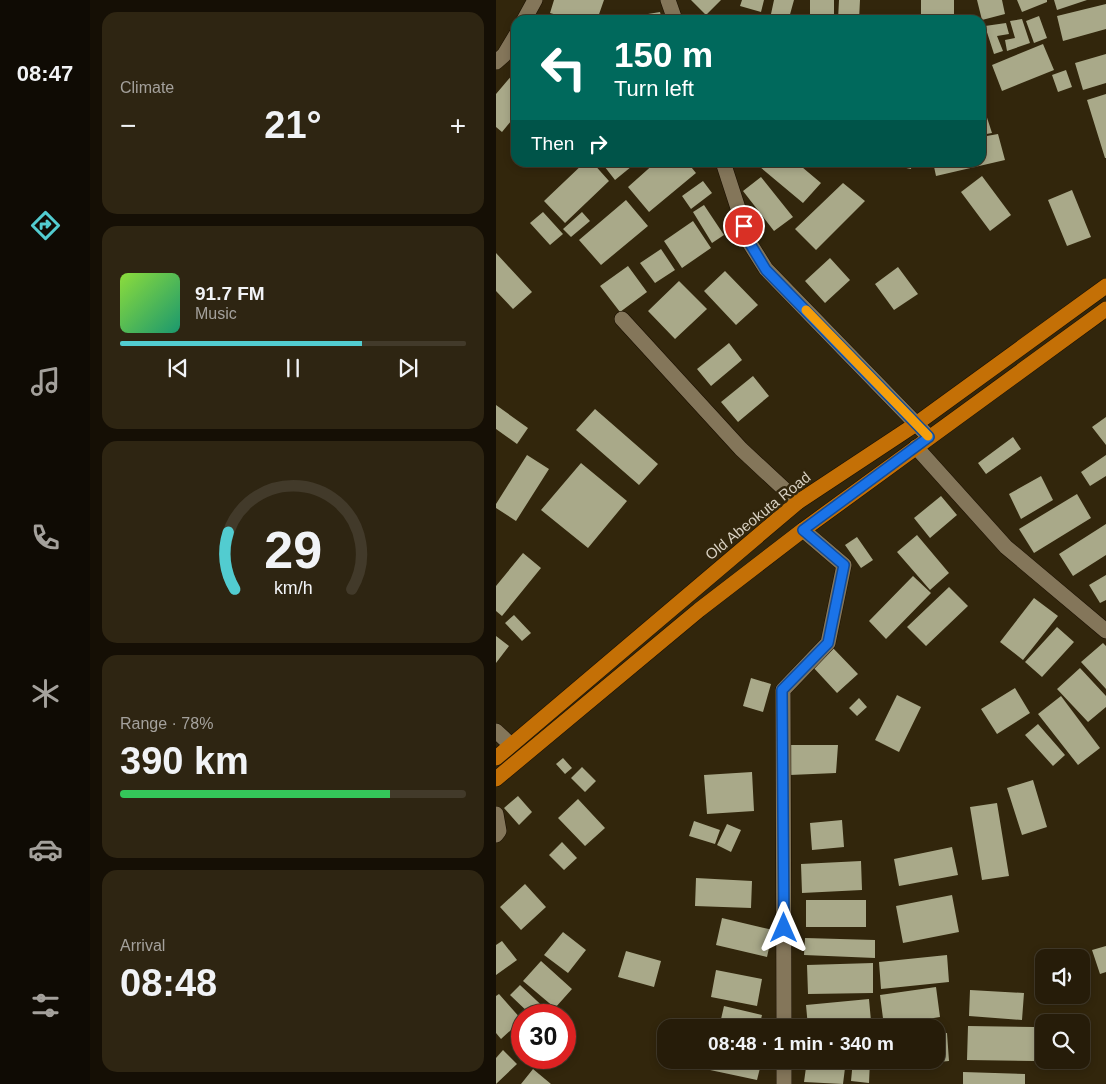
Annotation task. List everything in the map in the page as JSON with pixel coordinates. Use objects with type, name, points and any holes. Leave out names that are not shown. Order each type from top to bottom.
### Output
[{"type":"highway","name":"Old Abeokuta Road","points":[[496,758],[510,744],[798,502],[916,424],[1106,286]]},
{"type":"highway","points":[[496,779],[699,610],[803,530],[1106,309]]},
{"type":"street","points":[[527,15],[535,0]]},
{"type":"street","points":[[668,0],[673,15]]},
{"type":"street","points":[[496,62],[504,55],[511,43]]},
{"type":"street","points":[[725,167],[749,242],[766,270],[929,437]]},
{"type":"street","points":[[622,319],[741,449],[798,502]]},
{"type":"street","points":[[916,447],[1006,547],[1106,631]]},
{"type":"street","points":[[784,1019],[782,690],[828,643],[844,565],[803,530]]},
{"type":"street","points":[[496,731],[510,744]]},
{"type":"street","points":[[496,814],[499,830],[496,835]]},
{"type":"street","points":[[784,1069],[784,1084]]},
{"type":"building","points":[[554,0],[604,0],[599,15],[557,15],[550,13]]},
{"type":"building","points":[[691,0],[721,0],[706,15]]},
{"type":"building","points":[[742,0],[764,0],[761,12],[740,6]]},
{"type":"building","points":[[774,0],[794,0],[790,15],[771,14]]},
{"type":"building","points":[[810,0],[834,0],[834,15],[810,15]]},
{"type":"building","points":[[839,0],[860,0],[859,15],[838,15]]},
{"type":"building","points":[[921,0],[954,0],[954,15],[921,15]]},
{"type":"building","points":[[977,0],[1002,0],[1005,14],[986,19],[986,15],[981,15]]},
{"type":"building","points":[[1017,0],[1047,0],[1047,2],[1022,12]]},
{"type":"building","points":[[1054,0],[1087,0],[1057,10]]},
{"type":"building","points":[[1106,4],[1106,29],[1063,41],[1057,16]]},
{"type":"building","points":[[660,12],[661,15],[642,15]]},
{"type":"building","points":[[1039,16],[1047,38],[1034,43],[1026,21]]},
{"type":"building","points":[[1022,19],[1030,43],[1007,51],[1005,40],[1015,38],[1010,21]]},
{"type":"building","points":[[1006,23],[1009,34],[997,36],[1003,51],[994,54],[986,26]]},
{"type":"building","points":[[1043,44],[1054,70],[1002,91],[992,65]]},
{"type":"building","points":[[1106,54],[1106,83],[1083,90],[1075,63]]},
{"type":"building","points":[[1066,70],[1072,87],[1058,92],[1052,75]]},
{"type":"building","points":[[511,76],[511,121],[502,132],[496,127],[496,94]]},
{"type":"building","points":[[1106,94],[1106,158],[1105,158],[1087,100]]},
{"type":"building","points":[[986,114],[992,133],[986,134]]},
{"type":"building","points":[[998,134],[1005,160],[986,164],[986,136]]},
{"type":"building","points":[[580,167],[596,167],[609,181],[565,223],[544,201]]},
{"type":"building","points":[[605,167],[631,167],[615,180]]},
{"type":"building","points":[[650,167],[691,167],[696,173],[649,212],[628,187]]},
{"type":"building","points":[[760,167],[802,167],[821,183],[803,203]]},
{"type":"building","points":[[934,167],[975,167],[936,176]]},
{"type":"building","points":[[982,176],[1011,215],[990,231],[961,192]]},
{"type":"building","points":[[761,177],[793,217],[774,231],[743,191]]},
{"type":"building","points":[[703,181],[712,193],[691,209],[682,196]]},
{"type":"building","points":[[843,183],[865,201],[816,250],[795,229]]},
{"type":"building","points":[[1072,190],[1091,237],[1067,246],[1048,200]]},
{"type":"building","points":[[626,200],[648,226],[601,265],[579,240]]},
{"type":"building","points":[[704,205],[724,235],[712,243],[693,212]]},
{"type":"building","points":[[543,212],[563,234],[550,245],[530,223]]},
{"type":"building","points":[[582,212],[590,221],[571,237],[563,229]]},
{"type":"building","points":[[693,221],[711,248],[682,268],[664,241]]},
{"type":"building","points":[[661,249],[675,270],[655,283],[640,263]]},
{"type":"building","points":[[496,253],[532,292],[513,309],[496,291]]},
{"type":"building","points":[[830,258],[850,280],[825,303],[805,281]]},
{"type":"building","points":[[628,266],[647,292],[620,312],[600,286]]},
{"type":"building","points":[[898,267],[918,294],[894,310],[875,284]]},
{"type":"building","points":[[725,271],[758,305],[736,325],[704,291]]},
{"type":"building","points":[[679,281],[707,309],[675,339],[648,311]]},
{"type":"building","points":[[729,343],[742,360],[711,386],[697,369]]},
{"type":"building","points":[[753,376],[769,396],[738,422],[721,402]]},
{"type":"building","points":[[496,405],[528,428],[517,444],[496,429]]},
{"type":"building","points":[[595,409],[658,464],[639,485],[576,430]]},
{"type":"building","points":[[1106,417],[1106,445],[1092,427]]},
{"type":"building","points":[[1013,437],[1021,449],[986,474],[978,463]]},
{"type":"building","points":[[527,455],[549,469],[516,521],[496,508],[496,504]]},
{"type":"building","points":[[1106,455],[1106,476],[1090,486],[1081,472]]},
{"type":"building","points":[[581,463],[627,501],[588,548],[541,510]]},
{"type":"building","points":[[1041,476],[1053,500],[1021,519],[1009,494]]},
{"type":"building","points":[[1077,494],[1091,518],[1034,553],[1019,529]]},
{"type":"building","points":[[941,496],[957,515],[930,538],[914,518]]},
{"type":"building","points":[[1106,524],[1106,555],[1073,576],[1059,554]]},
{"type":"building","points":[[917,535],[949,573],[930,590],[897,552]]},
{"type":"building","points":[[857,537],[873,560],[861,568],[845,545]]},
{"type":"building","points":[[523,553],[541,568],[502,616],[496,611],[496,586]]},
{"type":"building","points":[[1106,575],[1106,600],[1100,603],[1089,585]]},
{"type":"building","points":[[913,576],[931,593],[886,639],[869,621]]},
{"type":"building","points":[[949,587],[968,606],[926,646],[907,627]]},
{"type":"building","points":[[1034,598],[1058,616],[1023,660],[1000,642]]},
{"type":"building","points":[[514,615],[531,633],[522,641],[505,623]]},
{"type":"building","points":[[1057,627],[1074,642],[1042,677],[1025,662]]},
{"type":"building","points":[[496,636],[509,646],[496,663]]},
{"type":"building","points":[[1103,643],[1106,646],[1106,689],[1081,662]]},
{"type":"building","points":[[832,647],[858,674],[837,693],[812,666]]},
{"type":"building","points":[[1080,668],[1106,696],[1106,707],[1088,722],[1057,689]]},
{"type":"building","points":[[751,678],[771,684],[763,712],[743,706]]},
{"type":"building","points":[[1015,688],[1030,713],[997,734],[981,709]]},
{"type":"building","points":[[897,695],[921,707],[899,752],[875,740]]},
{"type":"building","points":[[1061,696],[1100,748],[1078,765],[1038,714]]},
{"type":"building","points":[[859,698],[867,707],[857,716],[849,708]]},
{"type":"building","points":[[1038,724],[1065,755],[1053,766],[1025,735]]},
{"type":"building","points":[[791,745],[838,745],[836,773],[790,775]]},
{"type":"building","points":[[563,758],[572,768],[565,774],[556,764]]},
{"type":"building","points":[[582,767],[596,781],[585,792],[571,778]]},
{"type":"building","points":[[752,772],[754,811],[707,814],[704,775]]},
{"type":"building","points":[[1033,780],[1047,827],[1022,835],[1007,788]]},
{"type":"building","points":[[518,796],[532,812],[519,825],[504,808]]},
{"type":"building","points":[[578,799],[605,828],[585,846],[558,818]]},
{"type":"building","points":[[997,803],[1009,876],[982,880],[970,807]]},
{"type":"building","points":[[842,820],[844,847],[812,850],[810,823]]},
{"type":"building","points":[[694,821],[720,830],[715,844],[689,836]]},
{"type":"building","points":[[727,824],[741,830],[731,852],[717,845]]},
{"type":"building","points":[[562,842],[577,858],[564,870],[549,855]]},
{"type":"building","points":[[952,847],[958,875],[899,886],[894,859]]},
{"type":"building","points":[[861,861],[862,890],[802,893],[801,864]]},
{"type":"building","points":[[696,878],[752,881],[751,908],[695,906]]},
{"type":"building","points":[[525,884],[546,907],[521,930],[500,907]]},
{"type":"building","points":[[952,895],[959,932],[903,943],[896,906]]},
{"type":"building","points":[[806,900],[866,900],[866,927],[806,927]]},
{"type":"building","points":[[722,918],[773,930],[767,957],[716,945]]},
{"type":"building","points":[[563,932],[586,950],[568,973],[544,955]]},
{"type":"building","points":[[805,938],[875,940],[875,958],[804,955]]},
{"type":"building","points":[[502,941],[517,960],[496,975],[496,945]]},
{"type":"building","points":[[1106,946],[1106,972],[1100,974],[1092,950]]},
{"type":"building","points":[[626,951],[661,961],[654,987],[618,977]]},
{"type":"building","points":[[947,955],[949,982],[881,989],[879,962]]},
{"type":"building","points":[[541,961],[572,989],[559,1004],[550,1004],[523,981]]},
{"type":"building","points":[[873,963],[873,993],[808,994],[807,965]]},
{"type":"building","points":[[716,970],[762,979],[757,1006],[711,997]]},
{"type":"building","points":[[520,985],[540,1004],[519,1004],[510,995]]},
{"type":"building","points":[[936,987],[940,1017],[928,1019],[883,1019],[880,995]]},
{"type":"building","points":[[970,990],[1024,993],[1022,1020],[969,1016]]},
{"type":"building","points":[[499,994],[511,1008],[511,1030],[501,1039],[496,1033],[496,996]]},
{"type":"building","points":[[869,999],[871,1019],[807,1019],[806,1005]]},
{"type":"building","points":[[724,1006],[762,1015],[761,1019],[721,1019]]},
{"type":"building","points":[[968,1026],[1034,1027],[1034,1061],[967,1060]]},
{"type":"building","points":[[945,1033],[947,1033],[949,1061],[945,1061]]},
{"type":"building","points":[[503,1050],[511,1058],[512,1069],[496,1084],[496,1058]]},
{"type":"building","points":[[533,1069],[551,1084],[521,1084]]},
{"type":"building","points":[[705,1069],[760,1069],[757,1080]]},
{"type":"building","points":[[806,1069],[845,1069],[843,1084],[804,1082]]},
{"type":"building","points":[[852,1069],[870,1069],[869,1083],[851,1081]]},
{"type":"building","points":[[963,1072],[1025,1074],[1025,1084],[963,1084]]},
{"type":"slow traffic","points":[[806,310],[928,436]]},
{"type":"route","points":[[744,226],[749,242],[766,270],[929,437],[803,530],[844,565],[828,643],[782,690],[784,928]]}]
